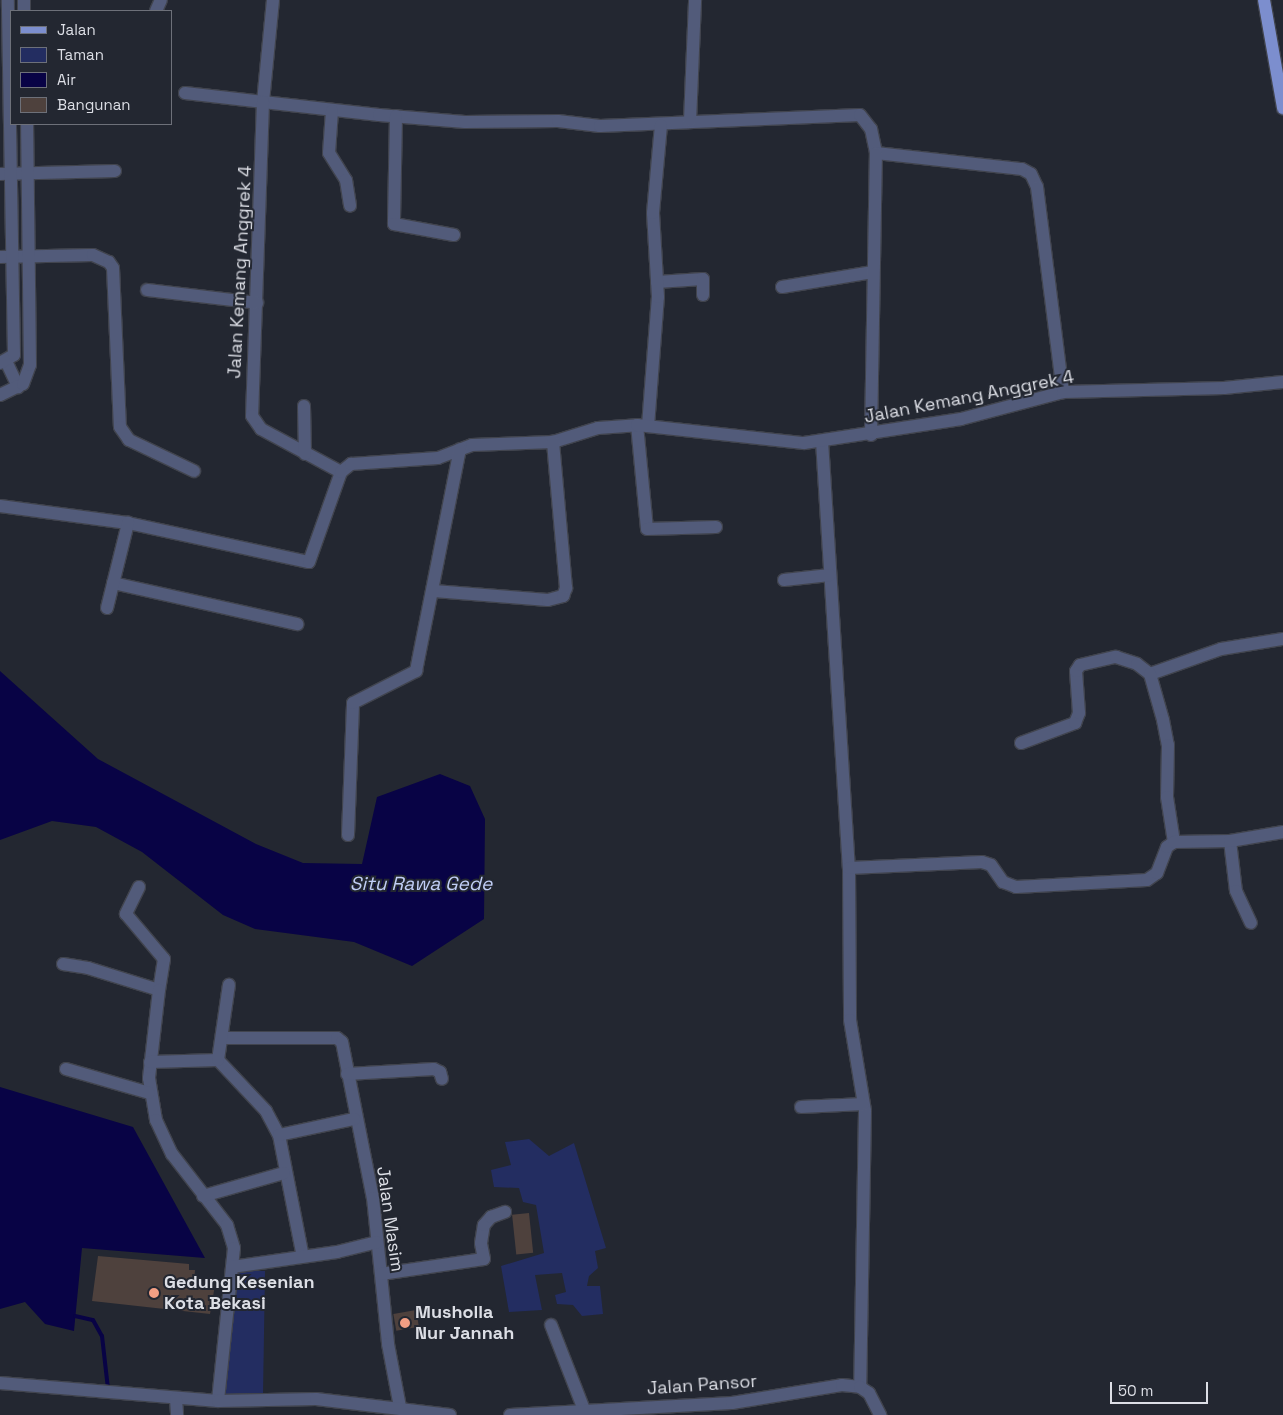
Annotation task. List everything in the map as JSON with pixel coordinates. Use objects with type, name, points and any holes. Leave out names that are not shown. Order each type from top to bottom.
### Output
[{"type":"main road","points":[[1264,0],[1283,108]]},
{"type":"street","points":[[8,0],[5,174],[13,257],[14,355],[3,362],[18,387]]},
{"type":"street","name":"Jalan Kemang Anggrek 4","points":[[273,0],[263,102],[252,416],[261,429],[341,472],[351,464],[438,458],[472,445],[553,442],[598,428],[643,425],[737,438],[822,441],[871,435],[961,419],[1063,392],[1224,388],[1283,382]]},
{"type":"street","points":[[690,121],[695,0]]},
{"type":"street","points":[[185,93],[332,111],[465,122],[661,125],[690,121],[864,116],[876,153],[871,435]]},
{"type":"street","points":[[332,111],[329,150],[346,180],[350,206]]},
{"type":"street","points":[[396,116],[394,224],[454,236]]},
{"type":"street","points":[[0,396],[23,384],[30,365],[28,257],[30,173],[27,125]]},
{"type":"street","points":[[661,125],[653,213],[657,282],[643,425],[647,529],[716,527]]},
{"type":"street","points":[[876,153],[1022,169],[1031,174],[1037,187],[1063,392]]},
{"type":"street","points":[[5,174],[116,171]]},
{"type":"street","points":[[0,257],[93,255],[109,262],[113,268],[120,427],[129,440],[194,471]]},
{"type":"street","points":[[782,287],[873,272]]},
{"type":"street","points":[[657,282],[703,279],[703,295]]},
{"type":"street","points":[[147,290],[257,303]]},
{"type":"street","points":[[304,406],[305,454]]},
{"type":"street","points":[[822,441],[849,868],[850,1020],[863,1104],[866,1162],[860,1387],[874,1400],[880,1415]]},
{"type":"street","points":[[434,591],[548,600],[563,596],[566,588],[553,442]]},
{"type":"street","points":[[348,835],[354,703],[414,673],[434,591],[460,450]]},
{"type":"street","points":[[0,506],[128,523],[309,562],[341,472]]},
{"type":"street","points":[[107,608],[128,523]]},
{"type":"street","points":[[784,580],[830,575]]},
{"type":"street","points":[[113,583],[297,624]]},
{"type":"street","points":[[1150,674],[1221,649],[1283,639]]},
{"type":"street","points":[[1021,743],[1075,723],[1079,713],[1076,671],[1080,664],[1125,658],[1150,674],[1168,746],[1167,797],[1174,842]]},
{"type":"street","points":[[849,868],[982,862],[992,866],[1003,882],[1016,887],[1147,880],[1158,873],[1167,847],[1174,842],[1230,841],[1283,832]]},
{"type":"street","points":[[1230,841],[1236,891],[1251,923]]},
{"type":"street","points":[[139,887],[126,914],[164,959],[158,990],[150,1062],[150,1093],[164,1138],[203,1196],[227,1225],[234,1248],[218,1401]]},
{"type":"street","points":[[63,964],[88,968],[158,990]]},
{"type":"street","points":[[218,1060],[229,984]]},
{"type":"street","name":"Jalan Masim","points":[[222,1038],[337,1038],[345,1049],[354,1119],[373,1198],[388,1344],[400,1407]]},
{"type":"street","points":[[150,1062],[218,1060],[266,1111],[279,1135],[284,1173],[303,1257]]},
{"type":"street","points":[[66,1069],[150,1093]]},
{"type":"street","points":[[347,1074],[434,1069],[440,1072],[442,1079]]},
{"type":"street","points":[[801,1107],[863,1104]]},
{"type":"street","points":[[279,1135],[354,1119]]},
{"type":"street","points":[[203,1196],[284,1173]]},
{"type":"street","points":[[381,1274],[484,1259],[481,1243],[484,1225],[491,1217],[505,1212]]},
{"type":"street","points":[[232,1267],[303,1257],[377,1242]]},
{"type":"street","points":[[551,1325],[561,1356],[586,1412]]},
{"type":"street","points":[[0,1384],[218,1401],[287,1396],[353,1402],[379,1410],[400,1407],[450,1415]]},
{"type":"street","name":"Jalan Pansor","points":[[510,1415],[691,1407],[732,1409],[842,1385],[860,1387]]},
{"type":"street","points":[[176,1399],[177,1415]]},
{"type":"street","points":[[349,1415],[353,1402]]},
{"type":"green space","points":[[529,1139],[549,1156],[574,1143],[606,1248],[595,1251],[598,1268],[589,1276],[587,1286],[600,1286],[603,1314],[582,1316],[573,1305],[557,1304],[555,1295],[566,1292],[562,1273],[535,1275],[542,1310],[509,1312],[501,1266],[544,1253],[536,1205],[523,1202],[519,1188],[494,1187],[491,1170],[511,1165],[505,1142]]},
{"type":"green space","points":[[237,1271],[265,1271],[263,1395],[222,1398]]},
{"type":"water","name":"Situ Rawa Gede","points":[[0,671],[98,759],[256,844],[303,863],[362,864],[377,797],[440,774],[470,786],[485,819],[484,919],[412,966],[354,942],[255,929],[223,915],[142,852],[96,827],[52,821],[0,840]]},
{"type":"water","points":[[0,1087],[133,1127],[205,1258],[82,1248],[74,1331],[45,1324],[25,1302],[0,1309]]},
{"type":"building","points":[[529,1213],[533,1253],[516,1255],[512,1215]]},
{"type":"building","name":"Gedung Kesenian Kota Bekasi","points":[[98,1256],[189,1264],[189,1270],[195,1270],[194,1282],[215,1285],[210,1314],[92,1301]]},
{"type":"building","name":"Musholla Nur Jannah","points":[[416,1310],[419,1327],[396,1331],[393,1314]]},
{"type":"waterway","points":[[75,1316],[93,1320],[102,1336],[108,1389]]},
{"type":"place","name":"Gedung Kesenian Kota Bekasi","points":[[154,1293]]},
{"type":"place","name":"Musholla Nur Jannah","points":[[405,1323]]}]
